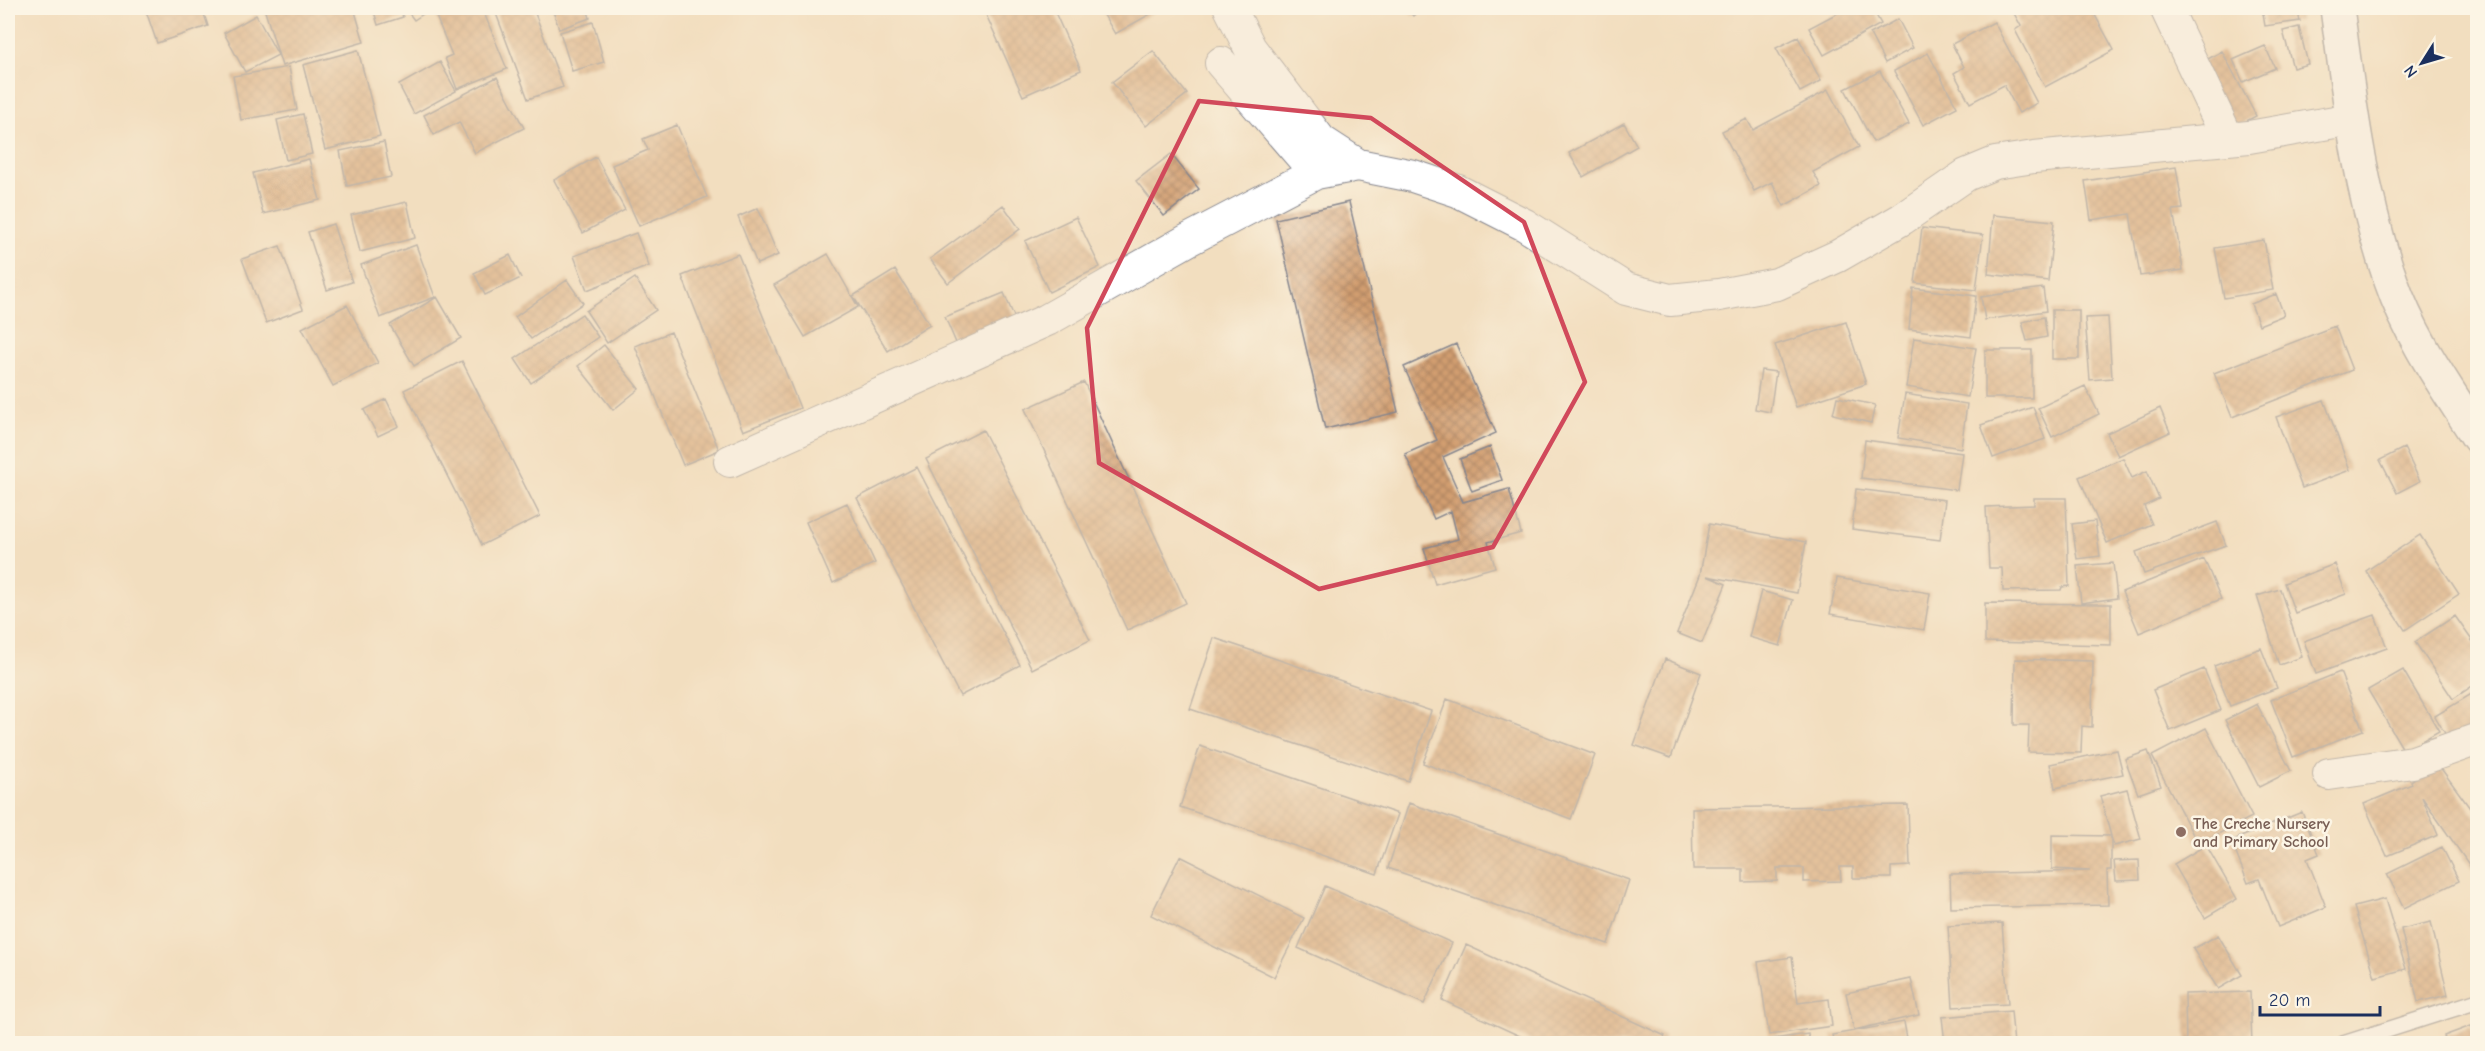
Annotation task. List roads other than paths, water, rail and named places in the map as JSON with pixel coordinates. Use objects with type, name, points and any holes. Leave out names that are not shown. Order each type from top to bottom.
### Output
[{"type":"street","points":[[1230,8],[1250,48],[1321,141],[1358,165],[1413,176],[1458,191],[1525,225],[1626,289],[1670,300],[1719,295],[1777,284],[1838,256],[1902,219],[1966,175],[1995,163],[2034,157],[2228,139],[2352,119]]},
{"type":"street","points":[[2166,8],[2228,139]]},
{"type":"street","points":[[2337,8],[2352,119],[2369,201],[2391,282],[2425,355],[2478,437]]},
{"type":"street","points":[[1221,63],[1316,173]]},
{"type":"street","points":[[730,461],[1047,320],[1188,240],[1316,173],[1358,165]]},
{"type":"street","points":[[2329,774],[2413,762],[2478,739]]},
{"type":"lane","points":[[2343,1044],[2478,1001]]},
{"type":"place","name":"The Creche Nursery and Primary School","points":[[2181,832]]}]
